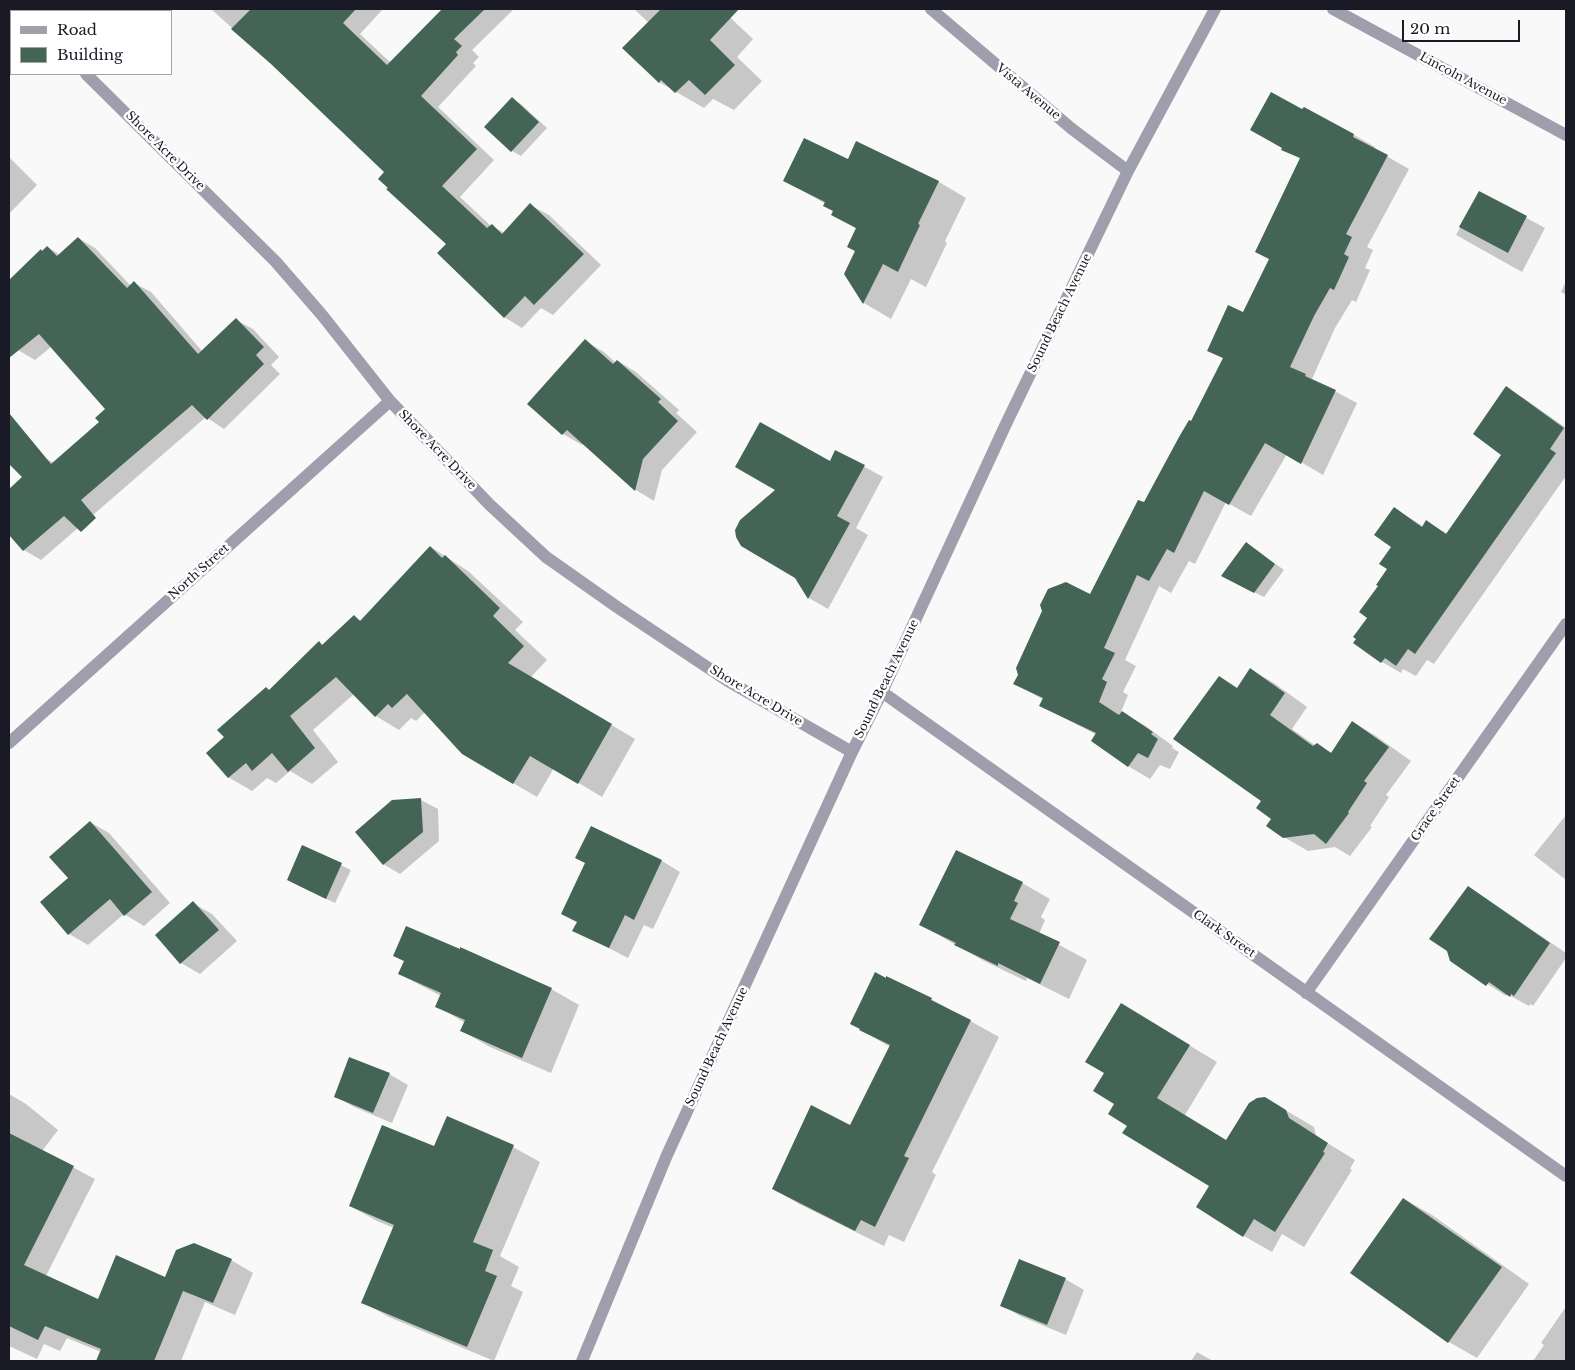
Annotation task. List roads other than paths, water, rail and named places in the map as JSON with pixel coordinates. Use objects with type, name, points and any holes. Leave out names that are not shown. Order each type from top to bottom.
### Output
[{"type":"street","name":"Vista Avenue","points":[[931,9],[1072,129],[1128,171]]},
{"type":"street","name":"Sound Beach Avenue","points":[[582,1361],[667,1155],[852,752],[1128,171],[1215,9]]},
{"type":"street","name":"Lincoln Avenue","points":[[1333,9],[1566,135]]},
{"type":"street","name":"Shore Acre Drive","points":[[87,75],[276,262],[322,315],[390,401],[490,505],[546,557],[728,681],[852,752]]},
{"type":"street","name":"North Street","points":[[9,743],[390,401]]},
{"type":"street","name":"Grace Street","points":[[1306,993],[1566,624]]},
{"type":"street","name":"Clark Street","points":[[882,692],[1566,1176]]}]
